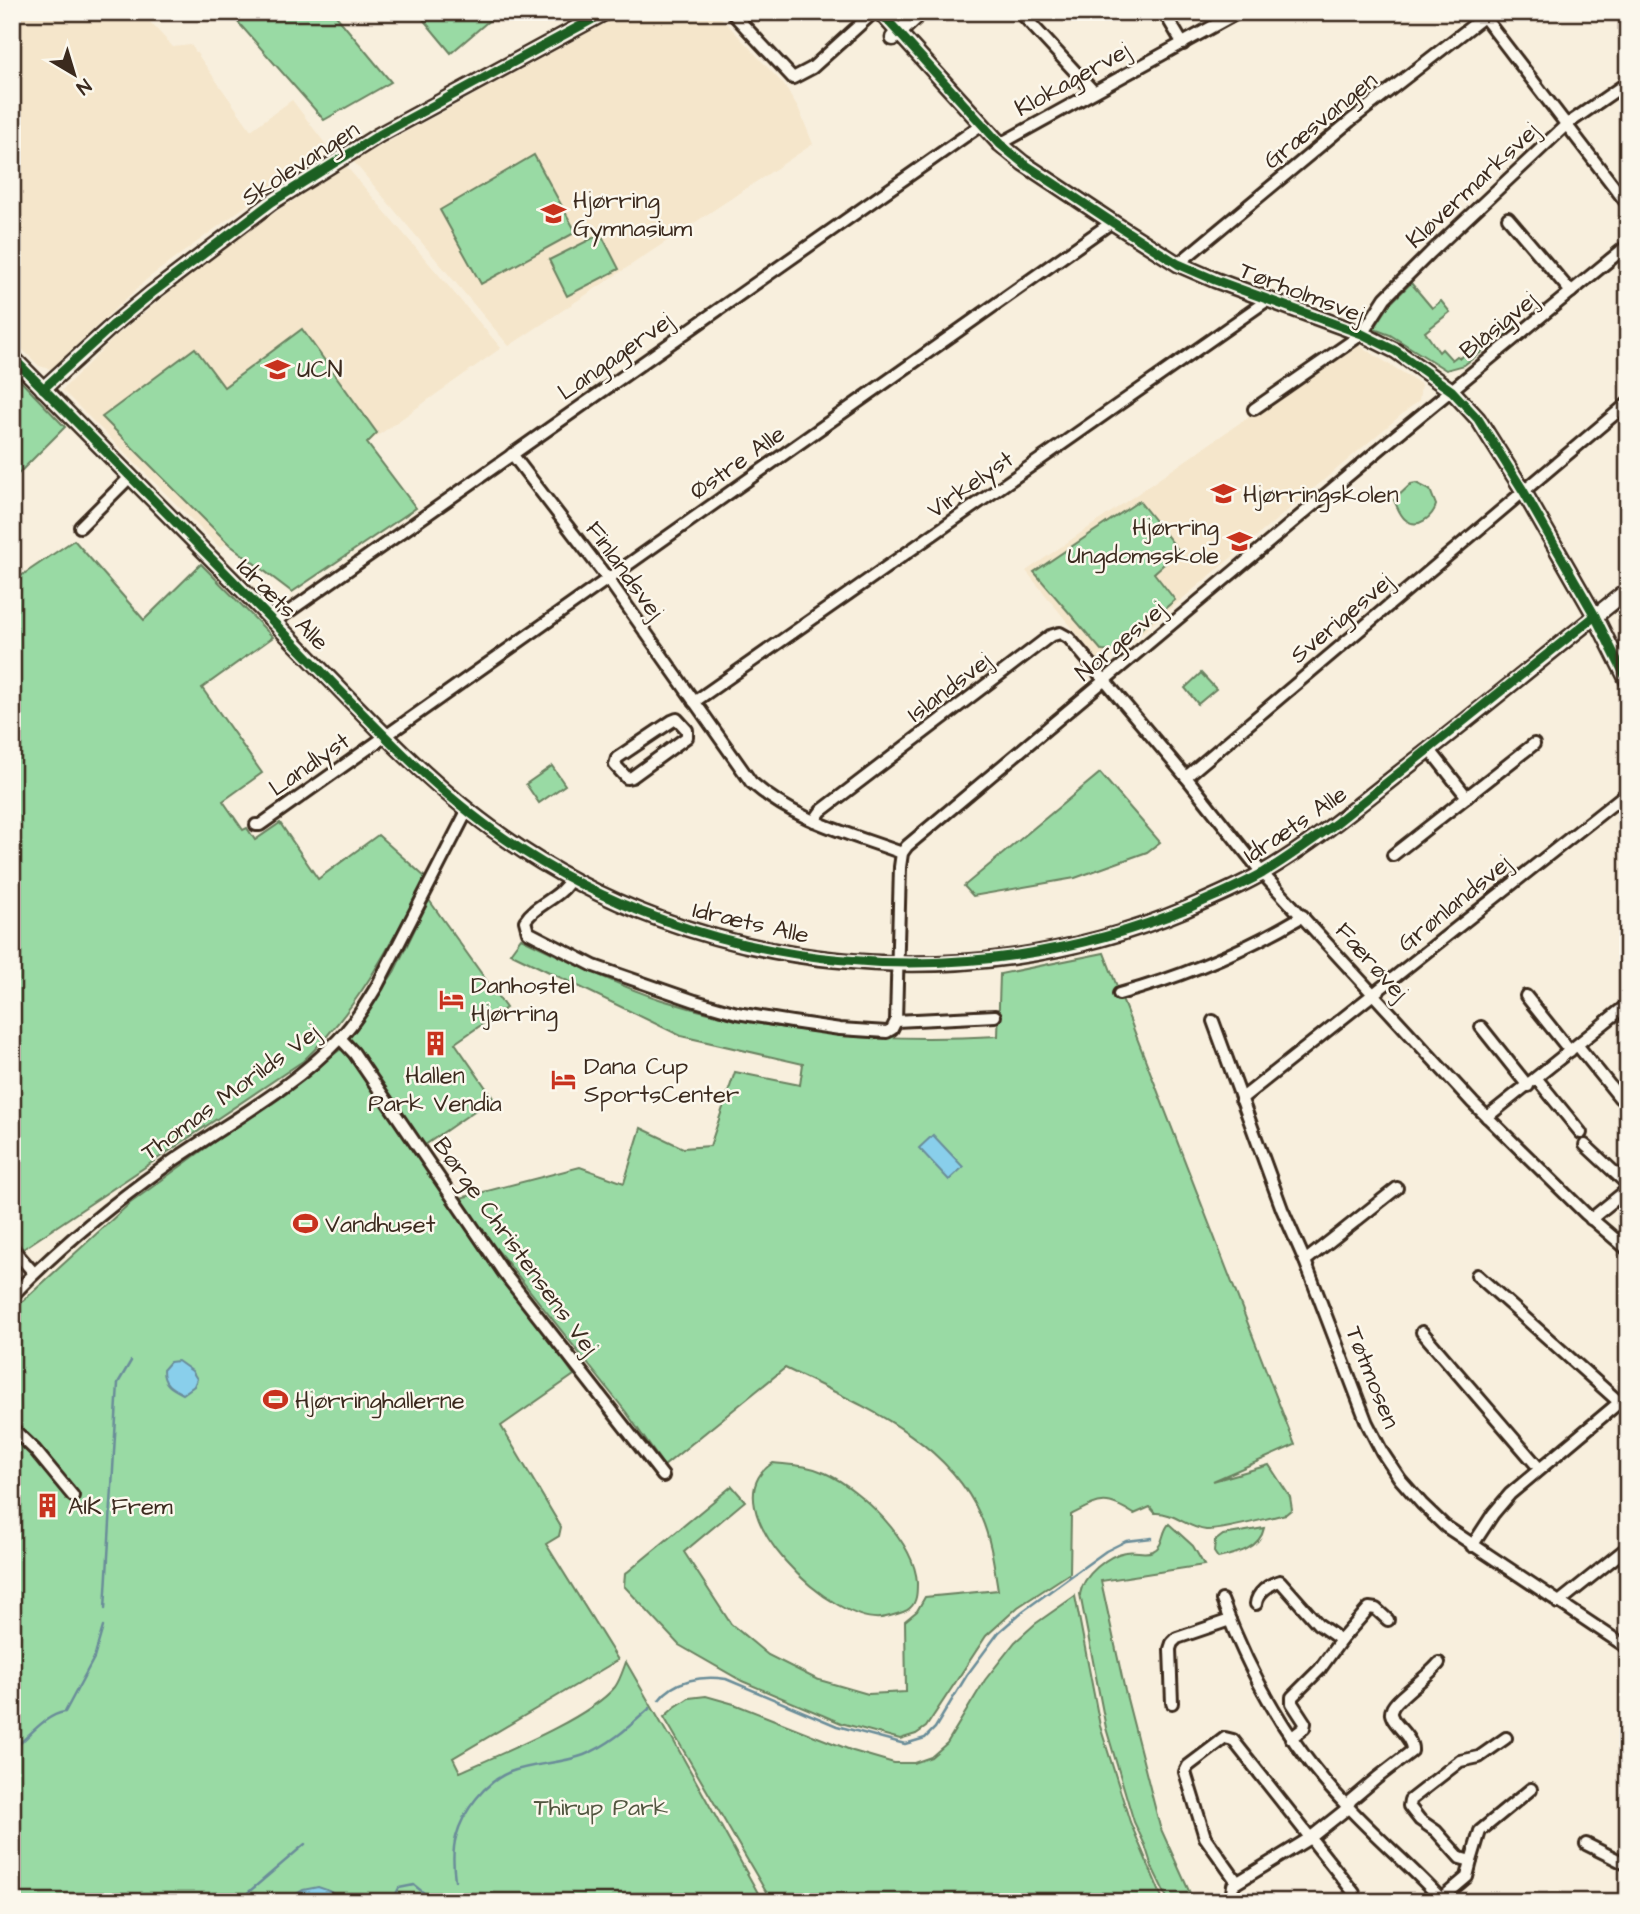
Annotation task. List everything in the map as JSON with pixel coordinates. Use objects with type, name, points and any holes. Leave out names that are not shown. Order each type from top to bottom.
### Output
[{"type":"street","name":"Skolevangen","points":[[43,389],[152,293],[272,202],[379,135],[606,12]]},
{"type":"street","points":[[895,36],[921,12]]},
{"type":"street","points":[[1020,12],[1093,91]]},
{"type":"street","points":[[1164,12],[1183,44]]},
{"type":"street","name":"Klokagervej","points":[[1000,144],[1239,12]]},
{"type":"street","points":[[734,15],[793,78],[812,68],[873,13]]},
{"type":"street","name":"Tørholmsvej","points":[[873,13],[920,68],[951,93],[1000,144],[1023,163],[1112,222],[1178,264],[1362,334],[1396,352],[1452,391],[1478,419],[1524,492],[1595,616],[1628,682]]},
{"type":"street","points":[[1487,15],[1566,125],[1628,205]]},
{"type":"street","name":"Græsvangen","points":[[1178,264],[1350,121],[1487,15]]},
{"type":"street","name":"Kløvermarksvej","points":[[1362,334],[1397,284],[1566,125],[1628,82]]},
{"type":"street","name":"Langagervej","points":[[274,622],[981,125]]},
{"type":"street","name":"Blåsigvej","points":[[1508,218],[1571,292]]},
{"type":"street","name":"Østre Alle","points":[[386,736],[1112,222]]},
{"type":"street","name":"Blåsigvej","points":[[1452,391],[1628,245]]},
{"type":"street","name":"Virkelyst","points":[[694,702],[1269,299]]},
{"type":"street","name":"Tørholmsvej","points":[[1254,409],[1362,334]]},
{"type":"street","name":"Idræts Alle","points":[[12,357],[386,736],[467,811],[506,839],[571,878],[626,906],[701,933],[757,947],[844,961],[950,963],[1001,959],[1052,950],[1107,937],[1160,919],[1262,873],[1335,824],[1628,590]]},
{"type":"street","name":"Norgesvej","points":[[902,853],[935,822],[1452,391]]},
{"type":"street","name":"Sverigesvej","points":[[1186,777],[1628,403]]},
{"type":"street","name":"Finlandsvej","points":[[512,454],[608,579],[751,782],[769,799],[796,814],[902,853]]},
{"type":"street","points":[[80,527],[131,476]]},
{"type":"street","name":"Islandsvej","points":[[814,821],[821,811],[1050,636],[1060,633],[1069,638],[1105,681]]},
{"type":"street","name":"Færøvej","points":[[1105,681],[1262,873],[1373,995],[1487,1117],[1591,1219],[1628,1250]]},
{"type":"street","points":[[684,725],[702,712]]},
{"type":"street","points":[[677,719],[684,725],[688,732],[687,737],[632,777],[624,777],[615,765],[617,758],[672,721],[677,719]]},
{"type":"street","name":"Landlyst","points":[[256,825],[260,825],[386,736]]},
{"type":"street","points":[[1394,855],[1534,744]]},
{"type":"street","points":[[1430,750],[1467,797]]},
{"type":"street","name":"Grønlandsvej","points":[[1241,1099],[1628,792]]},
{"type":"street","name":"Thomas Morilds Vej","points":[[12,1296],[34,1273],[116,1202],[277,1090],[312,1064],[340,1038],[377,986],[467,811]]},
{"type":"street","points":[[571,878],[562,892],[527,918],[525,925],[535,936],[594,965],[666,993],[737,1013],[840,1029],[881,1032],[892,1029],[896,1021],[902,853]]},
{"type":"street","points":[[1119,994],[1196,970],[1303,916]]},
{"type":"street","points":[[1526,996],[1620,1098]]},
{"type":"street","points":[[1487,1117],[1628,1004]]},
{"type":"street","points":[[896,1021],[995,1016]]},
{"type":"street","name":"Tøtmosen","points":[[1213,1021],[1282,1209],[1306,1261],[1367,1423],[1382,1452],[1400,1479],[1422,1504],[1472,1546],[1628,1648]]},
{"type":"street","points":[[1481,1027],[1628,1187],[1591,1219]]},
{"type":"street","name":"Børge Christensens Vej","points":[[340,1038],[354,1053],[504,1273],[663,1476]]},
{"type":"street","points":[[1306,1261],[1397,1188]]},
{"type":"street","points":[[12,1248],[34,1273]]},
{"type":"street","points":[[1472,1546],[1510,1494],[1624,1398],[1477,1275]]},
{"type":"street","points":[[1422,1332],[1539,1468]]},
{"type":"street","points":[[12,1428],[35,1450],[72,1496]]},
{"type":"street","points":[[1558,1603],[1628,1547]]},
{"type":"street","points":[[1256,1604],[1259,1595],[1280,1581],[1318,1624],[1341,1640]]},
{"type":"street","points":[[1222,1600],[1254,1675],[1291,1738],[1347,1807],[1442,1900],[1466,1877],[1480,1831],[1531,1789]]},
{"type":"street","points":[[1291,1738],[1304,1728],[1305,1723],[1292,1703],[1292,1697],[1320,1669],[1369,1608],[1376,1609],[1388,1620]]},
{"type":"street","points":[[1172,1703],[1172,1643],[1177,1638],[1230,1619]]},
{"type":"street","points":[[1238,1902],[1231,1889],[1237,1882],[1310,1838],[1412,1751],[1411,1743],[1392,1717],[1391,1710],[1394,1704],[1427,1677],[1439,1663]]},
{"type":"street","points":[[1237,1882],[1205,1837],[1185,1774],[1188,1766],[1228,1738],[1233,1740],[1354,1893]]},
{"type":"street","points":[[1471,1861],[1460,1858],[1436,1831],[1420,1820],[1409,1803],[1460,1761],[1484,1754],[1506,1738]]},
{"type":"street","points":[[1586,1844],[1628,1865]]},
{"type":"shaded area","points":[[12,12],[141,12],[173,47],[191,45],[251,130],[292,100],[327,146],[147,279],[51,369],[39,366],[12,339]]},
{"type":"shaded area","name":"Hjørring Gymnasium","points":[[626,12],[716,12],[784,85],[798,107],[813,144],[509,346],[353,161]]},
{"type":"shaded area","name":"UCN","points":[[346,166],[501,348],[220,548],[62,390],[116,336],[184,280],[268,217]]},
{"type":"shaded area","name":"Hjørringskolen","points":[[1355,343],[1421,384],[1419,400],[1113,657],[1099,661],[1026,571]]},
{"type":"green space","points":[[229,12],[333,12],[391,82],[324,120]]},
{"type":"green space","points":[[417,12],[499,12],[451,53]]},
{"type":"green space","points":[[534,155],[576,232],[481,284],[440,210]]},
{"type":"green space","points":[[601,234],[619,269],[567,296],[549,260]]},
{"type":"green space","points":[[1411,283],[1432,308],[1441,301],[1450,312],[1425,332],[1439,352],[1442,349],[1452,360],[1457,356],[1460,358],[1470,349],[1468,346],[1482,347],[1493,335],[1500,333],[1502,322],[1516,326],[1464,365],[1446,370],[1390,335],[1374,329],[1390,304]]},
{"type":"green space","points":[[302,329],[377,433],[367,443],[416,508],[292,592],[230,545],[102,417],[195,348],[224,387]]},
{"type":"green space","points":[[12,372],[65,427],[12,480]]},
{"type":"green space","points":[[1416,483],[1430,490],[1436,505],[1432,513],[1420,523],[1411,523],[1400,513],[1394,500],[1411,484]]},
{"type":"green space","points":[[1139,501],[1179,551],[1154,573],[1175,600],[1113,652],[1102,651],[1034,572]]},
{"type":"green space","points":[[74,540],[144,620],[201,564],[273,637],[202,688],[262,773],[223,801],[243,830],[247,828],[255,840],[280,823],[318,879],[378,835],[426,878],[357,998],[323,1041],[303,1061],[23,1249],[12,1235],[12,582]]},
{"type":"green space","points":[[1201,673],[1216,689],[1198,704],[1185,688]]},
{"type":"green space","points":[[552,766],[565,785],[539,803],[526,784]]},
{"type":"green space","points":[[1100,773],[1160,842],[1147,852],[1075,878],[973,896],[964,886]]},
{"type":"green space","name":"Hjørringhallerne","points":[[429,900],[506,1008],[455,1043],[493,1098],[415,1152],[574,1375],[501,1426],[561,1527],[559,1536],[546,1544],[618,1660],[453,1758],[460,1772],[565,1723],[602,1699],[615,1687],[626,1662],[671,1736],[763,1902],[12,1902],[12,1311],[129,1204],[341,1049],[394,972]]},
{"type":"green space","points":[[521,938],[626,987],[704,1012],[787,1028],[912,1038],[998,1036],[1000,974],[1104,953],[1295,1445],[1213,1481],[1269,1465],[1290,1497],[1292,1509],[1286,1514],[1214,1530],[1206,1530],[1162,1513],[1155,1513],[1150,1507],[1134,1514],[1109,1502],[1096,1503],[1071,1515],[1070,1573],[1018,1607],[986,1636],[926,1727],[916,1734],[900,1739],[841,1723],[742,1681],[679,1645],[624,1586],[625,1574],[732,1486],[745,1501],[684,1552],[731,1624],[768,1655],[816,1679],[868,1694],[906,1692],[905,1621],[917,1611],[925,1597],[998,1590],[990,1544],[981,1517],[966,1489],[946,1465],[923,1444],[870,1410],[785,1368],[664,1466],[626,1412],[480,1228],[460,1198],[580,1167],[624,1183],[641,1128],[683,1148],[710,1146],[735,1072],[800,1085],[803,1064],[681,1036],[510,953]]},
{"type":"green space","points":[[773,1463],[806,1467],[825,1473],[854,1491],[884,1519],[897,1534],[914,1567],[917,1593],[910,1608],[886,1617],[864,1616],[838,1605],[810,1586],[785,1561],[766,1534],[755,1507],[756,1482]]},
{"type":"green space","points":[[1169,1524],[1193,1546],[1204,1565],[1101,1581],[1125,1691],[1160,1827],[1194,1902],[1169,1902],[1134,1822],[1106,1728],[1080,1594],[1091,1573],[1112,1557],[1126,1552],[1146,1553],[1157,1548]]},
{"type":"green space","points":[[1264,1528],[1258,1541],[1246,1549],[1218,1558],[1214,1552],[1215,1541],[1223,1535]]},
{"type":"green space","points":[[1075,1596],[1100,1726],[1130,1822],[1164,1902],[772,1902],[664,1717],[689,1698],[706,1696],[734,1704],[853,1751],[894,1763],[914,1763],[931,1757],[947,1743],[985,1680],[1015,1642],[1035,1624]]},
{"type":"water","points":[[933,1135],[963,1167],[949,1180],[919,1148]]},
{"type":"water","points":[[178,1361],[192,1371],[197,1379],[194,1386],[183,1394],[168,1385],[163,1375],[163,1370],[170,1362]]},
{"type":"water","points":[[318,1887],[330,1891],[340,1902],[284,1902],[303,1890]]},
{"type":"waterway","points":[[105,1609],[118,1383],[131,1361]]},
{"type":"waterway","points":[[659,1700],[672,1688],[689,1680],[726,1679],[837,1726],[905,1744],[925,1738],[935,1728],[967,1675],[999,1632],[1023,1611],[1106,1551],[1126,1541],[1152,1538]]},
{"type":"waterway","points":[[12,1750],[43,1722],[65,1712],[94,1658],[103,1627]]},
{"type":"waterway","points":[[455,1880],[453,1853],[459,1827],[476,1798],[484,1790],[510,1772],[575,1758],[593,1751],[619,1735],[650,1708]]},
{"type":"waterway","points":[[237,1902],[305,1844]]},
{"type":"waterway","points":[[392,1902],[399,1888],[414,1885],[424,1893],[425,1902]]},
{"type":"waterway","points":[[456,1892],[456,1902]]},
{"type":"waterway","points":[[335,1896],[351,1894],[360,1902]]},
{"type":"cycle path","points":[[43,389],[152,293],[272,202],[379,135],[606,12]]},
{"type":"cycle path","points":[[880,12],[1000,144],[1023,163],[1112,222],[1178,264],[1362,334],[1396,351],[1452,391],[1478,419],[1524,492],[1595,616],[1628,682]]},
{"type":"cycle path","points":[[12,357],[393,744],[446,793],[504,838],[582,885],[664,921],[750,945],[839,960],[928,963],[1018,955],[1106,936],[1191,907],[1236,887],[1263,873],[1335,824],[1595,616]]},
{"type":"place","name":"Hjørring Gymnasium","points":[[553,214]]},
{"type":"place","name":"UCN","points":[[277,369]]},
{"type":"place","name":"Hjørringskolen","points":[[1223,494]]},
{"type":"place","name":"Hjørring Ungdomsskole","points":[[1239,541]]},
{"type":"place","name":"Danhostel Hjørring","points":[[451,999]]},
{"type":"place","name":"Hallen Park Vendia","points":[[435,1044]]},
{"type":"place","name":"Dana Cup SportsCenter","points":[[564,1080]]},
{"type":"place","name":"Vandhuset","points":[[305,1224]]},
{"type":"place","name":"Hjørringhallerne","points":[[275,1400]]},
{"type":"place","name":"AIK Frem","points":[[48,1506]]},
{"type":"park label","name":"Thirup Park","points":[[601,1807]]}]
